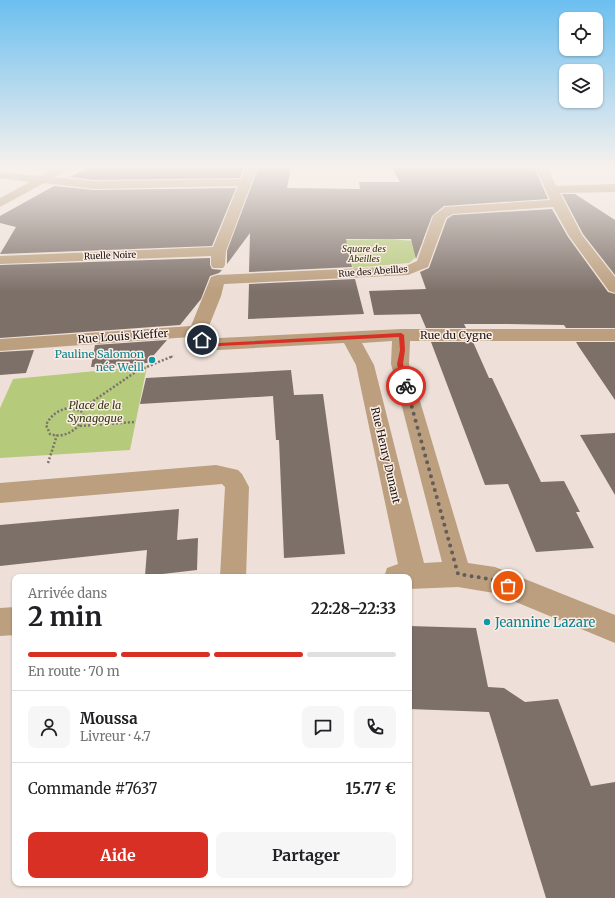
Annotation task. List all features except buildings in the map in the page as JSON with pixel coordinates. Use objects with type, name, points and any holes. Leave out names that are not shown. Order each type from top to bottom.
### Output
[{"type":"street","points":[[200,336],[217,280],[219,251],[235,208]]},
{"type":"street","name":"Rue des Abeilles","points":[[217,280],[408,270],[424,264],[440,216],[450,210],[482,208]]},
{"type":"street","points":[[561,208],[576,236],[615,288]]},
{"type":"street","name":"Ruelle Noire","points":[[0,260],[219,251]]},
{"type":"street","points":[[401,335],[402,350],[400,364],[458,574]]},
{"type":"street","name":"Rue du Cygne","points":[[200,336],[219,344],[401,335],[615,335]]},
{"type":"street","name":"Rue Louis Kieffer","points":[[0,345],[200,336]]},
{"type":"street","name":"Rue Henry Dunant","points":[[352,338],[353,345],[365,365],[405,574]]},
{"type":"street","points":[[0,493],[216,474],[230,476],[234,480],[237,487],[233,574]]},
{"type":"street","points":[[412,576],[458,574],[495,580],[615,629]]},
{"type":"street","points":[[0,622],[12,621]]},
{"type":"path","points":[[134,422],[80,426],[69,433],[58,435],[49,432],[46,425],[51,416],[69,408],[80,410],[137,371],[178,354],[200,336]]},
{"type":"path","points":[[80,410],[84,417],[80,426]]},
{"type":"green space","name":"Square des Abeilles","points":[[392,239],[423,242],[416,257],[409,263],[353,268],[346,240]]},
{"type":"green space","name":"Place de la Synagogue","points":[[147,366],[130,450],[0,458],[0,408],[13,379]]},
{"type":"way so far","points":[[406,386],[458,574],[495,580],[508,586]]},
{"type":"place","name":"Pauline Salomon née Weill","points":[[152,360]]},
{"type":"place","name":"Jeannine Lazare","points":[[487,622]]},
{"type":"route","points":[[202,340],[207,343],[219,344],[401,335],[402,350],[400,364],[406,386]]}]
